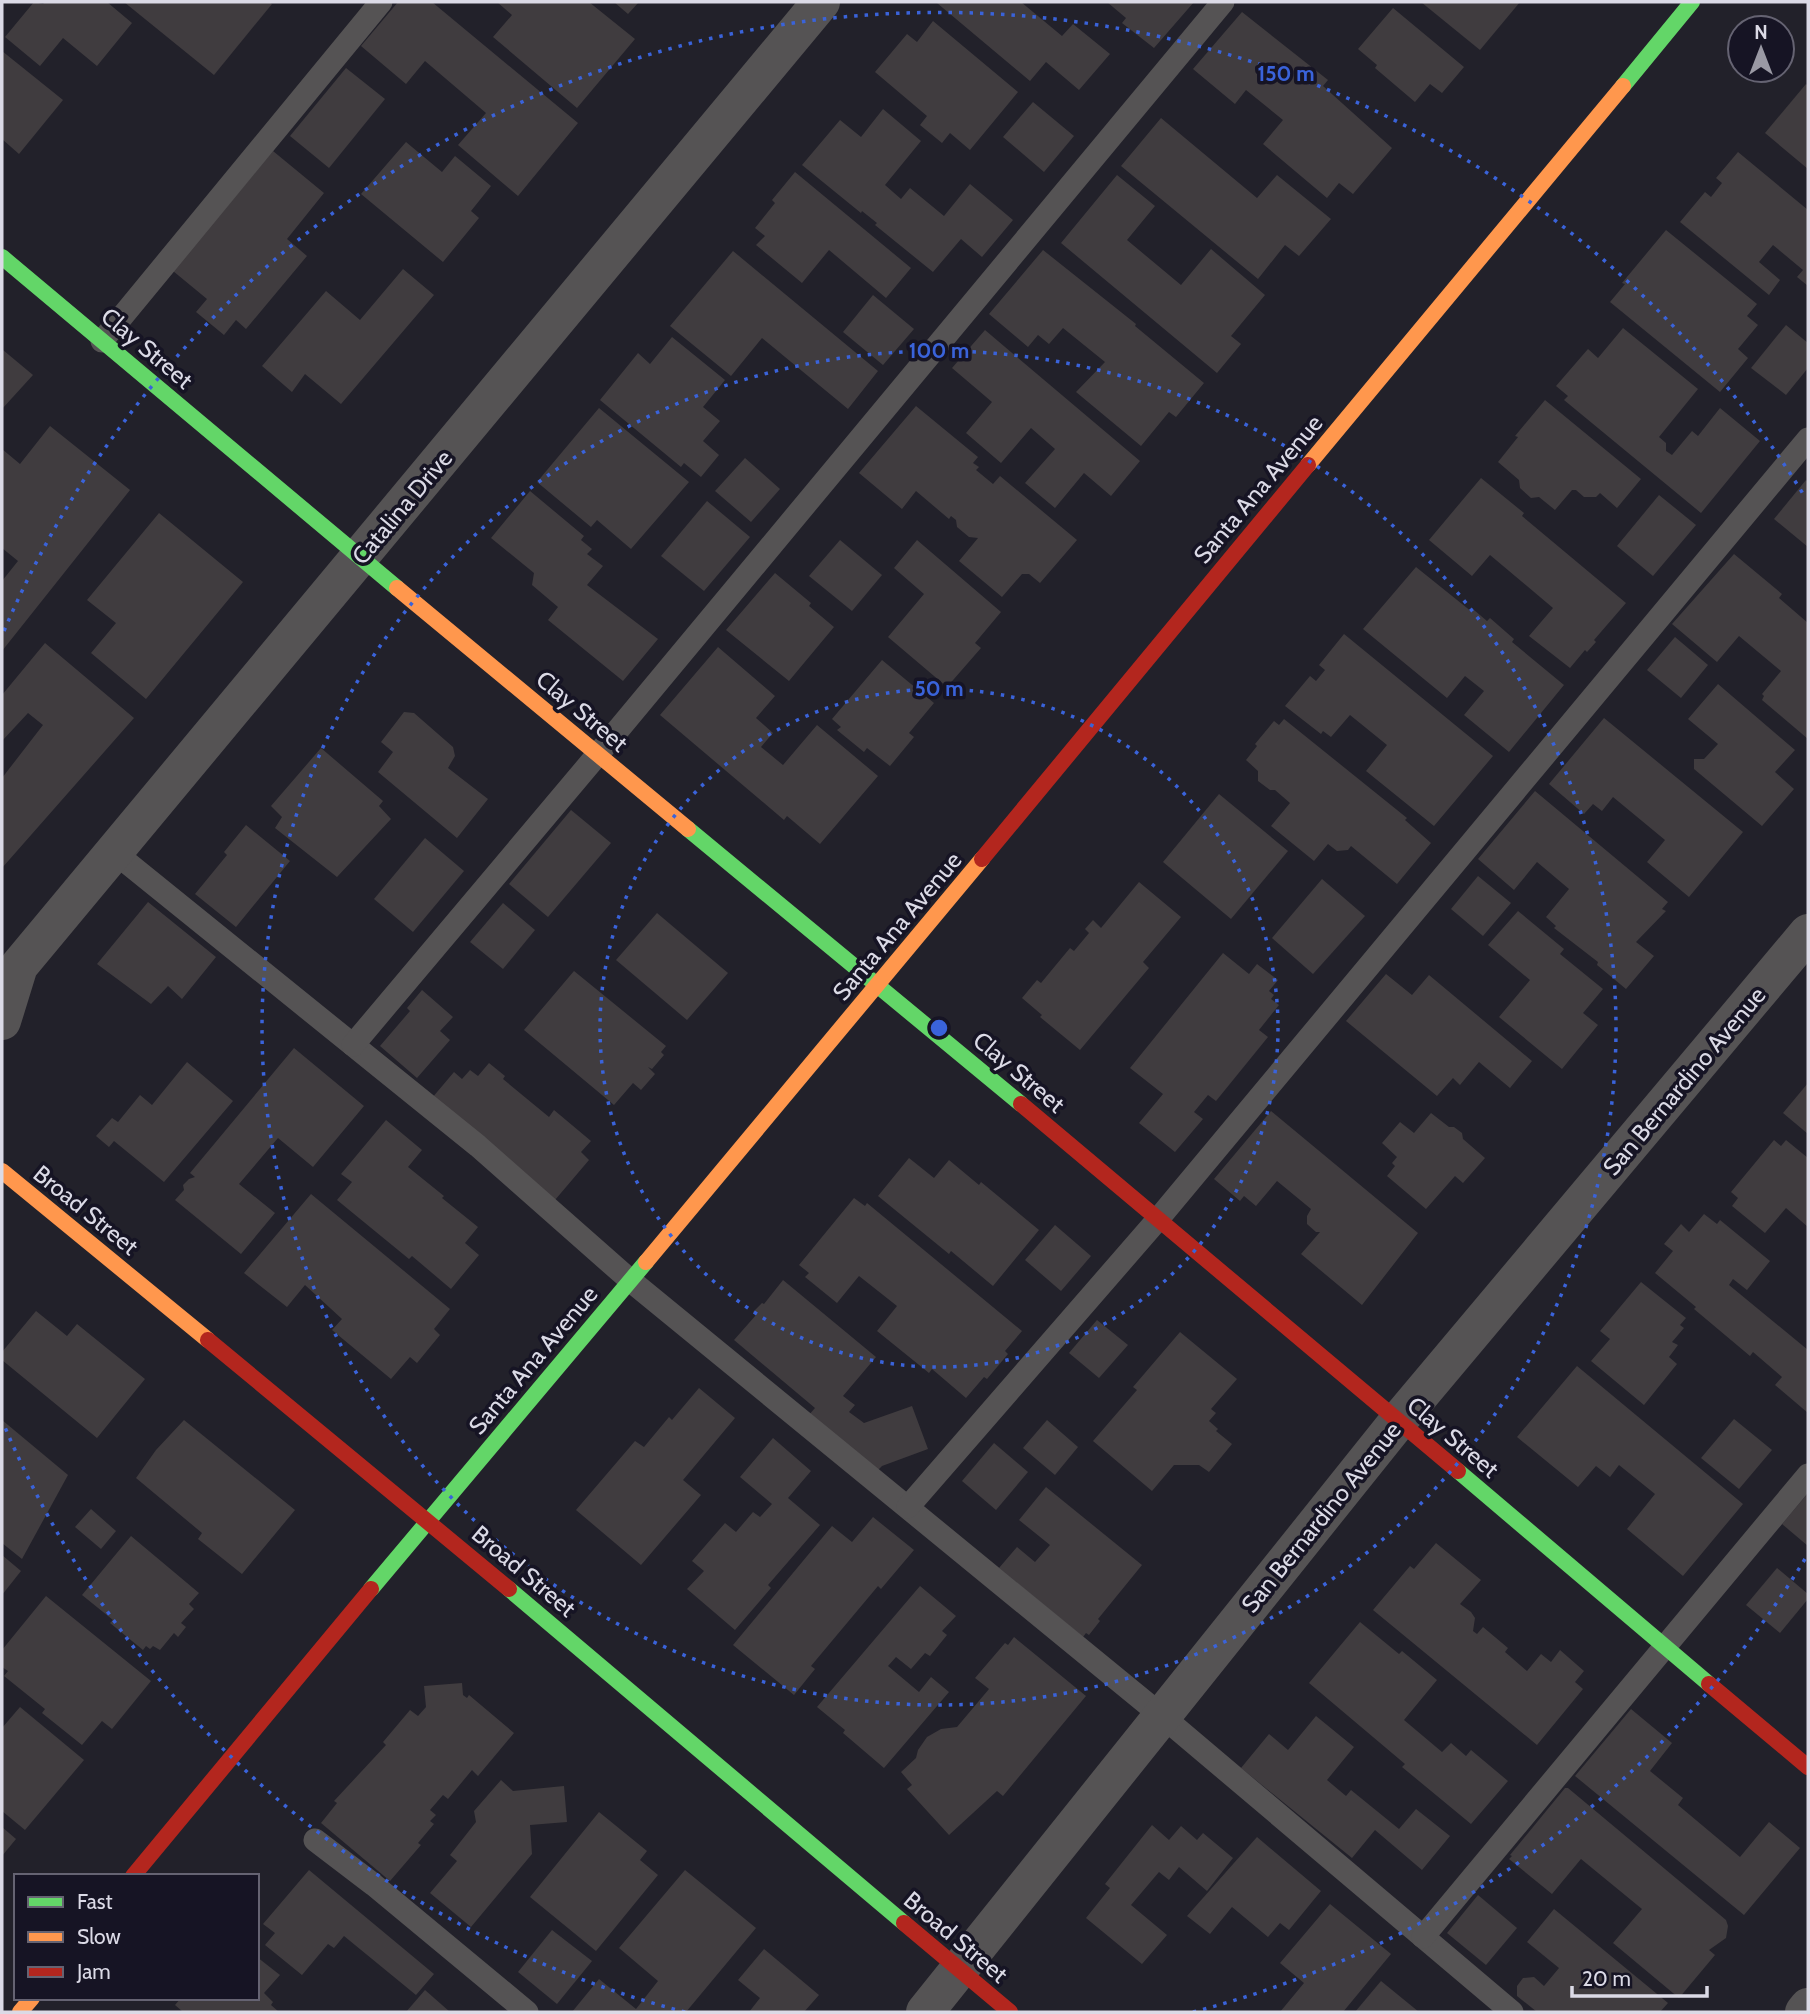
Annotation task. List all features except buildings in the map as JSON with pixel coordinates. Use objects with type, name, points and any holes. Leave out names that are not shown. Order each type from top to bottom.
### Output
[{"type":"street","name":"Catalina Drive","points":[[2,1021],[19,966],[821,2]]},
{"type":"street","name":"Santa Ana Avenue","points":[[135,1874],[428,1520],[631,1281],[1692,2]]},
{"type":"street","name":"Clay Street","points":[[2,257],[360,558],[1158,1218],[1808,1767]]},
{"type":"street","name":"San Bernardino Avenue","points":[[925,2012],[1399,1420],[1808,933]]},
{"type":"street","name":"Broad Street","points":[[2,1171],[428,1520],[1010,2012]]},
{"type":"street","points":[[1804,2012],[1808,2007]]},
{"type":"lane","points":[[102,341],[382,2]]},
{"type":"lane","points":[[353,1045],[1223,2]]},
{"type":"lane","points":[[908,1507],[1158,1218],[1808,439]]},
{"type":"lane","points":[[114,852],[478,1146],[631,1281],[1162,1716],[1511,2012]]},
{"type":"lane","points":[[1423,1937],[1808,1475]]},
{"type":"lane","points":[[315,1839],[374,1885],[515,2009]]},
{"type":"traffic: fast","points":[[1623,86],[1692,2]]},
{"type":"traffic: fast","points":[[2,257],[397,588]]},
{"type":"traffic: fast","points":[[688,829],[1021,1104]]},
{"type":"traffic: fast","points":[[371,1589],[646,1262]]},
{"type":"traffic: fast","points":[[1458,1471],[1709,1684]]},
{"type":"traffic: fast","points":[[509,1589],[904,1923]]},
{"type":"traffic: slow","points":[[1308,465],[1623,86]]},
{"type":"traffic: slow","points":[[397,588],[688,829]]},
{"type":"traffic: slow","points":[[646,1262],[982,859]]},
{"type":"traffic: slow","points":[[2,1171],[208,1340]]},
{"type":"traffic: slow","points":[[20,2012],[30,2000]]},
{"type":"traffic: jam","points":[[982,859],[1308,465]]},
{"type":"traffic: jam","points":[[1021,1104],[1458,1471]]},
{"type":"traffic: jam","points":[[208,1340],[509,1589]]},
{"type":"traffic: jam","points":[[135,1874],[371,1589]]},
{"type":"traffic: jam","points":[[1709,1684],[1808,1767]]},
{"type":"traffic: jam","points":[[904,1923],[1010,2012]]}]
